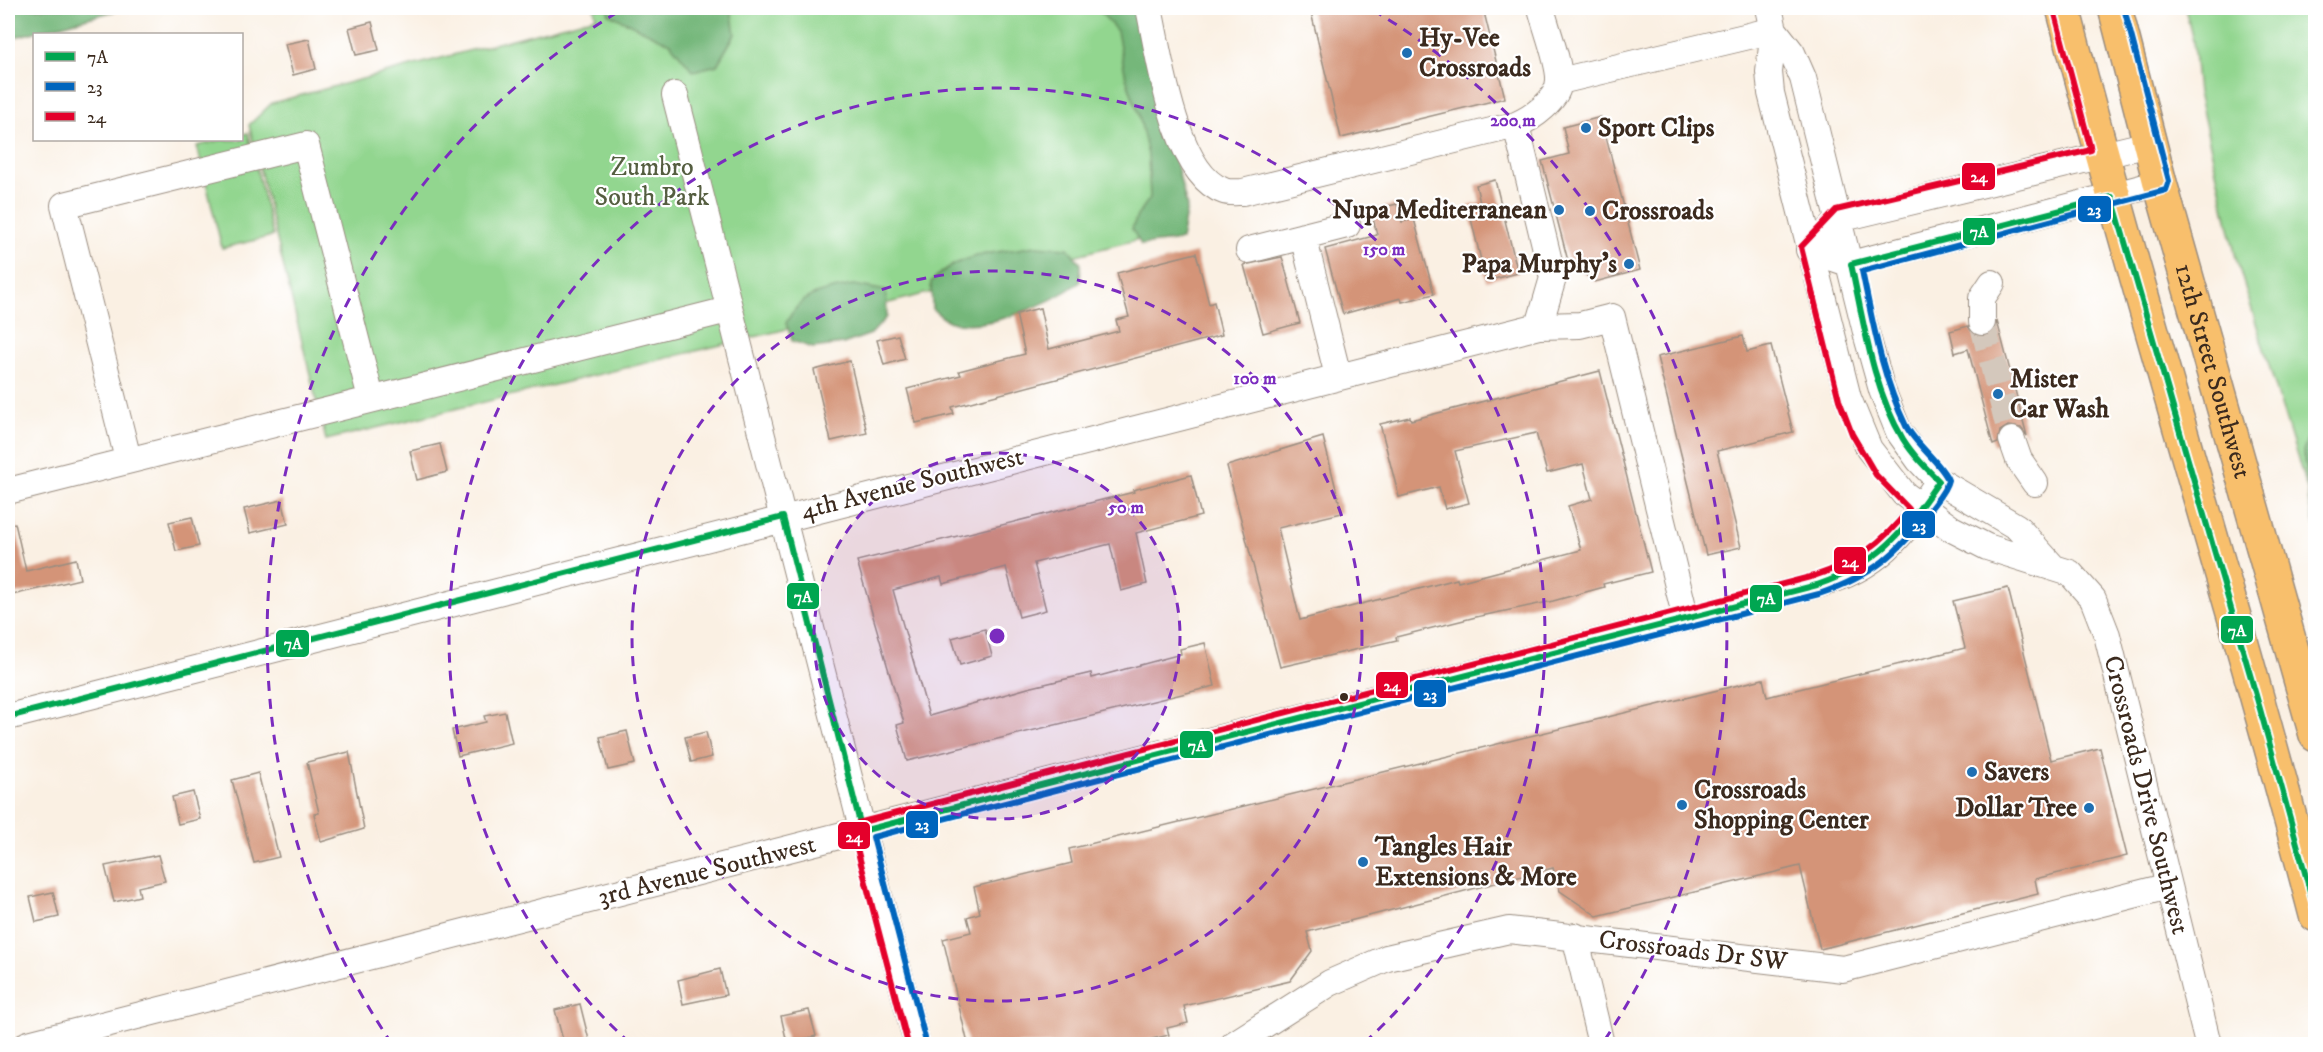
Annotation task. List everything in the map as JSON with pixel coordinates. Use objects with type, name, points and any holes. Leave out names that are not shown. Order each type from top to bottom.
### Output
[{"type":"main road","name":"12th Street Southwest","points":[[2063,8],[2112,197],[2254,687],[2316,915]]},
{"type":"main road","name":"12th Street Southwest","points":[[2115,8],[2149,144],[2316,735]]},
{"type":"street","points":[[1149,8],[1176,129],[1187,154],[1214,185],[1225,192],[1243,192],[1516,125],[1530,119],[1551,99],[1560,81],[1541,8]]},
{"type":"street","points":[[1560,81],[1771,19],[1769,72],[1771,93],[1809,250]]},
{"type":"street","name":"Crossroads Drive Southwest","points":[[1771,19],[1792,53],[1803,78],[1851,264],[1868,340],[1891,413],[1906,442],[1939,481],[2017,527],[2053,567]]},
{"type":"street","points":[[675,95],[917,1044]]},
{"type":"street","points":[[1516,125],[1553,278],[1539,326]]},
{"type":"street","points":[[1809,250],[1839,219],[2149,144]]},
{"type":"street","points":[[128,459],[64,205],[306,145],[371,398]]},
{"type":"street","points":[[1809,250],[1851,264],[2160,183]]},
{"type":"street","points":[[1249,250],[1347,225]]},
{"type":"street","points":[[1303,236],[1338,376]]},
{"type":"street","name":"Crossroads Drive Southwest","points":[[1809,250],[1846,388],[1860,431],[1883,469],[1921,508],[1971,540],[2070,573],[2093,599],[2107,635],[2208,1044]]},
{"type":"street","points":[[1982,322],[1982,298],[1992,283]]},
{"type":"street","points":[[8,491],[728,310]]},
{"type":"street","name":"4th Avenue Southwest","points":[[8,717],[1338,376],[1539,326],[1580,324],[1612,316],[1686,619]]},
{"type":"street","points":[[2012,440],[2019,460],[2035,483]]},
{"type":"street","name":"3rd Avenue Southwest","points":[[28,1044],[1817,585],[1854,573],[1894,543],[1939,481]]},
{"type":"street","name":"Crossroads Dr SW","points":[[1234,1044],[1330,983],[1387,958],[1509,930],[1843,969],[2169,886]]},
{"type":"street","points":[[1575,936],[1601,1044]]},
{"type":"green space","points":[[8,8],[126,8],[8,39]]},
{"type":"green space","name":"Zumbro South Park","points":[[594,8],[1130,8],[1183,228],[775,332],[326,440],[249,125],[272,103],[596,17]]},
{"type":"green space","points":[[607,8],[731,8],[735,34],[717,65],[693,71],[670,43],[609,14]]},
{"type":"green space","points":[[1097,8],[1139,8],[1187,207],[1181,240],[1141,245],[1132,229],[1137,216],[1150,198],[1148,155],[1139,115],[1126,78],[1117,31]]},
{"type":"green space","points":[[2185,8],[2315,8],[2315,515],[2236,258],[2198,93],[2193,41]]},
{"type":"green space","points":[[248,133],[273,236],[222,248],[197,146],[217,141],[243,141],[243,134]]},
{"type":"green space","points":[[1035,246],[1068,248],[1081,264],[1080,282],[1037,306],[1001,319],[967,324],[944,319],[932,309],[931,282],[954,264],[979,255]]},
{"type":"green space","points":[[854,285],[886,291],[887,317],[871,334],[843,344],[813,348],[792,341],[786,323],[799,305],[823,291]]},
{"type":"green space","points":[[2310,433],[2315,433],[2315,527],[2309,505],[2303,451]]},
{"type":"building","name":"Hy-Vee Crossroads","points":[[1310,8],[1483,8],[1505,98],[1341,138]]},
{"type":"building","points":[[372,22],[379,50],[356,55],[349,28]]},
{"type":"building","points":[[309,39],[316,69],[293,75],[285,44]]},
{"type":"building","name":"Crossroads","points":[[1601,117],[1640,270],[1595,282],[1568,261],[1542,161],[1569,154],[1563,127]]},
{"type":"building","points":[[1495,180],[1518,273],[1486,281],[1468,206],[1480,203],[1476,185]]},
{"type":"building","points":[[1397,204],[1402,222],[1414,219],[1434,294],[1402,302],[1401,298],[1343,314],[1325,249],[1377,235],[1371,210]]},
{"type":"building","points":[[1196,253],[1209,304],[1214,302],[1222,335],[952,407],[954,414],[916,423],[907,389],[961,375],[959,371],[1025,354],[1016,314],[1040,308],[1049,349],[1119,331],[1116,320],[1129,317],[1117,273]]},
{"type":"building","points":[[1282,257],[1300,323],[1263,333],[1244,265]]},
{"type":"building","name":"Mister Car Wash","points":[[1997,321],[2027,436],[2021,428],[2008,426],[2000,431],[1998,443],[1993,445],[1968,349],[1955,353],[1950,331],[1968,326],[1974,335],[1983,337],[1995,330]]},
{"type":"building","points":[[898,335],[905,359],[884,365],[877,340]]},
{"type":"building","points":[[1743,336],[1747,352],[1771,346],[1793,432],[1717,451],[1741,547],[1706,555],[1657,357]]},
{"type":"building","points":[[850,361],[867,433],[831,441],[814,370]]},
{"type":"building","points":[[1600,371],[1651,572],[1603,584],[1604,587],[1553,601],[1476,617],[1396,637],[1397,640],[1280,667],[1227,466],[1323,437],[1342,513],[1278,528],[1300,620],[1457,579],[1458,582],[1581,550],[1568,506],[1592,499],[1583,464],[1547,473],[1536,433],[1455,451],[1469,503],[1445,509],[1439,487],[1399,497],[1380,424],[1410,417],[1411,420]]},
{"type":"building","points":[[440,444],[447,472],[417,480],[410,451]]},
{"type":"building","points":[[1191,475],[1201,516],[1136,533],[1147,584],[1121,591],[1110,544],[1034,563],[1046,610],[1019,617],[1006,567],[943,584],[941,577],[893,590],[929,716],[1091,673],[1092,678],[1181,654],[1180,649],[1205,643],[1215,686],[907,761],[897,725],[904,723],[857,561],[1134,492],[1133,490]]},
{"type":"building","points":[[282,500],[288,524],[250,533],[244,509]]},
{"type":"building","points":[[192,517],[199,546],[176,551],[169,522]]},
{"type":"building","points":[[15,523],[26,571],[76,559],[80,579],[8,596],[8,524]]},
{"type":"building","name":"Crossroads Shopping Center","points":[[2008,588],[2051,760],[2100,748],[2127,856],[2035,879],[2038,894],[1820,949],[1800,866],[1597,916],[1560,891],[1553,868],[1307,932],[1312,951],[1290,981],[1184,1006],[1188,1023],[1167,1028],[1169,1035],[1131,1044],[968,1044],[943,939],[971,932],[967,917],[980,913],[974,887],[1072,863],[1069,849],[1763,679],[1767,697],[1965,648],[1953,601]]},
{"type":"building","points":[[985,629],[992,656],[960,665],[952,638]]},
{"type":"building","points":[[505,712],[512,743],[458,756],[452,730],[486,722],[484,716]]},
{"type":"building","points":[[627,731],[635,764],[608,770],[600,737]]},
{"type":"building","points":[[706,732],[712,757],[691,762],[685,737]]},
{"type":"building","points":[[349,752],[364,829],[321,842],[314,814],[319,813],[307,762]]},
{"type":"building","points":[[258,773],[279,857],[254,863],[232,780]]},
{"type":"building","points":[[193,792],[200,819],[178,824],[172,797]]},
{"type":"building","points":[[158,855],[165,881],[138,887],[140,896],[114,902],[105,866]]},
{"type":"building","points":[[53,892],[59,917],[36,922],[30,897]]},
{"type":"building","points":[[720,969],[726,995],[683,1004],[678,980]]},
{"type":"building","points":[[580,1004],[590,1044],[564,1044],[555,1010]]},
{"type":"building","points":[[809,1010],[816,1036],[787,1043],[781,1016]]},
{"type":"tunnel","points":[[1982,322],[2012,440]]},
{"type":"transit line","name":"23","points":[[926,1042],[873,837],[1819,594],[1870,571],[1896,550],[1919,524],[1948,480],[1940,467],[1910,433],[1898,407],[1879,350],[1862,271],[2166,190],[2169,181],[2124,8]]},
{"type":"transit line","name":"24","points":[[908,1044],[853,833],[858,823],[1814,576],[1842,565],[1878,542],[1909,509],[1876,475],[1852,434],[1839,400],[1801,247],[1836,210],[2091,150],[2054,10]]},
{"type":"transit line","name":"7A","points":[[8,717],[783,517],[862,831],[1817,585],[1839,577],[1873,557],[1888,545],[1939,481],[1907,445],[1892,419],[1870,354],[1851,264],[2112,197],[2260,709],[2316,913]]},
{"type":"place","name":"Hy-Vee Crossroads","points":[[1407,53]]},
{"type":"place","name":"Sport Clips","points":[[1586,128]]},
{"type":"place","name":"Nupa Mediterranean","points":[[1559,210]]},
{"type":"place","name":"Crossroads","points":[[1590,211]]},
{"type":"place","name":"Papa Murphy's","points":[[1629,264]]},
{"type":"place","name":"Mister Car Wash","points":[[1998,394]]},
{"type":"place","name":"Savers","points":[[1972,772]]},
{"type":"place","name":"Crossroads Shopping Center","points":[[1682,805]]},
{"type":"place","name":"Dollar Tree","points":[[2089,808]]},
{"type":"place","name":"Tangles Hair Extensions & More","points":[[1363,862]]}]
